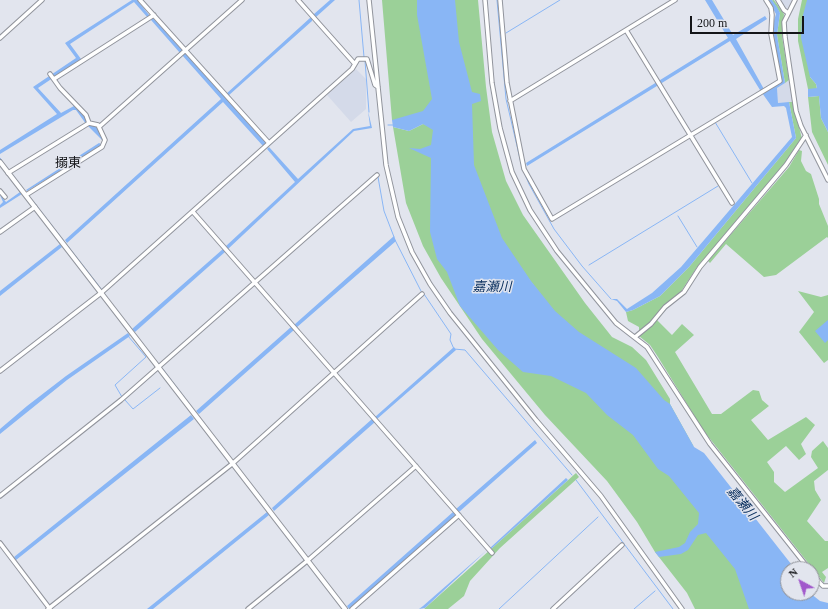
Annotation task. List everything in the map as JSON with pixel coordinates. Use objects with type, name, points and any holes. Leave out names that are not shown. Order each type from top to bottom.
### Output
[{"type":"street","points":[[0,38],[42,0]]},
{"type":"street","points":[[140,0],[269,143]]},
{"type":"street","points":[[99,127],[242,0]]},
{"type":"street","points":[[298,0],[354,63]]},
{"type":"street","points":[[369,0],[382,136],[393,199],[403,232],[421,270],[450,313],[476,347],[601,496],[682,609]]},
{"type":"street","points":[[485,0],[495,104],[504,148],[521,192],[541,229],[557,251],[622,330],[636,337],[647,347],[710,444],[803,561]]},
{"type":"street","points":[[500,0],[507,83],[524,169],[552,219],[780,81],[771,34],[771,8],[766,0]]},
{"type":"street","points":[[510,101],[675,0]]},
{"type":"street","points":[[778,0],[784,10],[788,13]]},
{"type":"street","points":[[795,0],[784,22],[796,110],[806,135],[828,180]]},
{"type":"street","points":[[54,80],[154,15]]},
{"type":"street","points":[[626,30],[732,203]]},
{"type":"street","points":[[0,371],[101,293],[352,68],[358,59],[367,59],[375,85],[378,87]]},
{"type":"street","points":[[50,74],[86,115],[89,123]]},
{"type":"street","points":[[8,173],[89,123],[96,124],[99,127],[105,140],[102,147],[26,195]]},
{"type":"street","points":[[636,337],[651,324],[665,307],[684,292],[700,267],[786,165],[806,135]]},
{"type":"street","points":[[0,162],[345,609]]},
{"type":"street","points":[[0,496],[111,408],[158,368],[377,175]]},
{"type":"street","points":[[0,191],[5,197]]},
{"type":"street","points":[[0,232],[35,207]]},
{"type":"street","points":[[193,212],[492,553]]},
{"type":"street","points":[[0,543],[50,609],[232,464],[422,294]]},
{"type":"street","points":[[248,609],[307,561],[416,466]]},
{"type":"street","points":[[352,609],[459,515]]},
{"type":"street","points":[[553,609],[622,545]]},
{"type":"shaded area","points":[[780,0],[792,0],[787,9],[785,9]]},
{"type":"shaded area","points":[[356,69],[366,79],[366,109],[351,122],[327,95]]},
{"type":"shaded area","points":[[789,80],[793,102],[778,103],[777,88]]},
{"type":"green space","points":[[382,0],[421,0],[437,104],[427,112],[401,120],[392,120]]},
{"type":"green space","points":[[449,0],[478,0],[486,87],[492,132],[506,181],[523,215],[585,303],[612,337],[632,347],[646,360],[670,399],[670,404],[694,447],[485,280],[466,94]]},
{"type":"green space","points":[[772,0],[774,0],[784,14],[782,36],[789,80],[785,83],[777,35],[780,13]]},
{"type":"green space","points":[[802,0],[810,0],[810,77],[816,84],[817,89],[808,89],[798,41],[798,19]]},
{"type":"green space","points":[[819,96],[821,118],[828,132],[828,165],[812,132],[808,97]]},
{"type":"green space","points":[[789,102],[793,102],[802,139],[784,165],[697,267],[682,290],[683,294],[668,307],[657,320],[672,335],[682,324],[694,335],[675,352],[712,414],[721,414],[753,390],[759,391],[762,400],[769,406],[751,420],[768,440],[806,417],[815,425],[801,444],[806,454],[799,460],[786,446],[767,462],[774,472],[774,482],[785,492],[818,468],[811,457],[812,451],[823,441],[828,448],[828,470],[814,481],[815,490],[821,500],[807,521],[825,541],[828,541],[828,568],[822,572],[826,577],[824,583],[820,578],[820,561],[807,561],[703,430],[650,345],[639,336],[639,327],[628,321],[626,312],[660,296],[689,267],[796,138]]},
{"type":"green space","points":[[423,124],[437,126],[436,155],[776,609],[695,609],[687,593],[655,552],[637,522],[607,481],[545,415],[482,339],[441,278],[423,246],[406,203],[393,127],[409,131]]},
{"type":"green space","points":[[799,150],[802,151],[801,161],[806,171],[811,174],[819,199],[819,204],[828,226],[828,238],[827,237],[776,275],[764,277],[726,244],[710,263],[708,261],[789,167]]},
{"type":"green space","points":[[798,291],[821,297],[828,295],[828,360],[824,363],[799,332],[814,312]]},
{"type":"green space","points":[[576,473],[579,477],[500,548],[470,581],[464,596],[448,609],[424,609]]},
{"type":"water","points":[[132,0],[137,0],[150,16],[148,18],[134,2],[70,44],[81,59],[38,88],[61,113],[74,106],[96,126],[103,141],[86,124],[76,110],[73,110],[0,154],[0,150],[57,114],[33,87],[76,58],[65,43]]},
{"type":"water","points":[[330,0],[335,0],[316,17],[314,17],[314,14]]},
{"type":"water","name":"嘉瀬川","points":[[417,0],[455,0],[459,42],[472,92],[480,94],[481,101],[472,104],[474,165],[502,238],[531,281],[555,311],[579,332],[636,368],[664,400],[670,404],[694,447],[704,453],[789,561],[780,561],[780,601],[820,601],[828,603],[828,609],[749,609],[735,569],[706,533],[698,535],[688,550],[681,554],[659,557],[655,552],[679,547],[685,543],[690,532],[698,524],[699,513],[669,476],[658,469],[633,435],[607,415],[586,393],[551,376],[523,372],[498,350],[460,306],[447,272],[437,259],[430,232],[431,158],[409,148],[420,149],[431,145],[433,130],[423,124],[409,131],[393,127],[392,120],[423,111],[432,99],[417,15]]},
{"type":"water","points":[[705,0],[712,0],[733,35],[765,16],[767,19],[736,39],[765,91],[781,82],[773,24],[776,14],[768,0],[772,0],[777,7],[780,13],[777,35],[785,83],[777,88],[778,103],[789,102],[796,138],[689,267],[660,296],[626,312],[617,301],[611,299],[617,299],[627,309],[652,293],[681,267],[792,137],[786,108],[784,106],[772,107],[730,41],[527,166],[526,163],[728,38]]},
{"type":"water","points":[[807,0],[828,0],[828,132],[821,118],[819,96],[808,97],[808,89],[817,88],[816,84],[810,77],[801,38],[802,19]]},
{"type":"water","points":[[153,18],[183,51],[180,53],[151,20]]},
{"type":"water","points":[[310,18],[312,18],[312,21],[228,96],[226,94]]},
{"type":"water","points":[[185,53],[266,143],[263,146],[223,102],[67,243],[65,240],[221,99],[182,55]]},
{"type":"water","points":[[368,111],[372,128],[354,131],[228,249],[226,246],[295,182],[267,149],[269,147],[298,179],[353,129],[370,126]]},
{"type":"water","points":[[99,143],[101,144],[100,147],[27,191],[26,190]]},
{"type":"water","points":[[20,192],[22,194],[0,208],[0,205],[3,202],[0,195],[6,202]]},
{"type":"water","points":[[394,236],[396,241],[296,328],[294,325]]},
{"type":"water","points":[[60,244],[62,247],[0,296],[0,291]]},
{"type":"water","points":[[223,249],[225,252],[135,332],[132,329]]},
{"type":"water","points":[[828,320],[828,340],[825,343],[815,331]]},
{"type":"water","points":[[291,327],[294,330],[199,414],[196,411]]},
{"type":"water","points":[[128,333],[130,336],[67,380],[0,434],[0,429],[27,406],[66,376]]},
{"type":"water","points":[[454,347],[456,350],[377,419],[375,417]]},
{"type":"water","points":[[191,415],[194,419],[16,560],[14,557]]},
{"type":"water","points":[[372,419],[375,422],[274,511],[272,508]]},
{"type":"water","points":[[535,440],[537,443],[459,512],[456,509]]},
{"type":"water","points":[[566,478],[568,480],[491,549],[490,548]]},
{"type":"water","points":[[267,512],[269,515],[153,609],[147,609]]},
{"type":"water","points":[[453,512],[456,515],[349,609],[347,606]]},
{"type":"water","points":[[487,550],[425,608],[419,609],[423,606]]},
{"type":"waterway","points":[[359,0],[364,57]]},
{"type":"waterway","points":[[497,0],[506,99],[522,167]]},
{"type":"waterway","points":[[506,33],[560,0]]},
{"type":"waterway","points":[[365,61],[369,112]]},
{"type":"waterway","points":[[715,122],[752,183]]},
{"type":"waterway","points":[[388,125],[393,125]]},
{"type":"waterway","points":[[0,158],[9,171]]},
{"type":"waterway","points":[[524,172],[554,229],[582,266],[611,299]]},
{"type":"waterway","points":[[12,174],[26,193]]},
{"type":"waterway","points":[[378,177],[384,211],[394,237]]},
{"type":"waterway","points":[[589,265],[718,186]]},
{"type":"waterway","points":[[29,196],[102,290]]},
{"type":"waterway","points":[[678,216],[697,247]]},
{"type":"waterway","points":[[395,240],[421,291]]},
{"type":"waterway","points":[[104,294],[159,365]]},
{"type":"waterway","points":[[424,294],[451,334],[450,340],[454,349],[465,350],[572,475]]},
{"type":"waterway","points":[[122,397],[115,385],[146,357],[128,336]]},
{"type":"waterway","points":[[162,368],[233,461]]},
{"type":"waterway","points":[[125,400],[133,409],[160,388]]},
{"type":"waterway","points":[[235,464],[298,545]]},
{"type":"waterway","points":[[576,480],[673,609]]},
{"type":"waterway","points":[[499,609],[598,517]]},
{"type":"waterway","points":[[634,609],[655,591]]},
{"type":"district","name":"搦東","points":[[68,164]]}]
